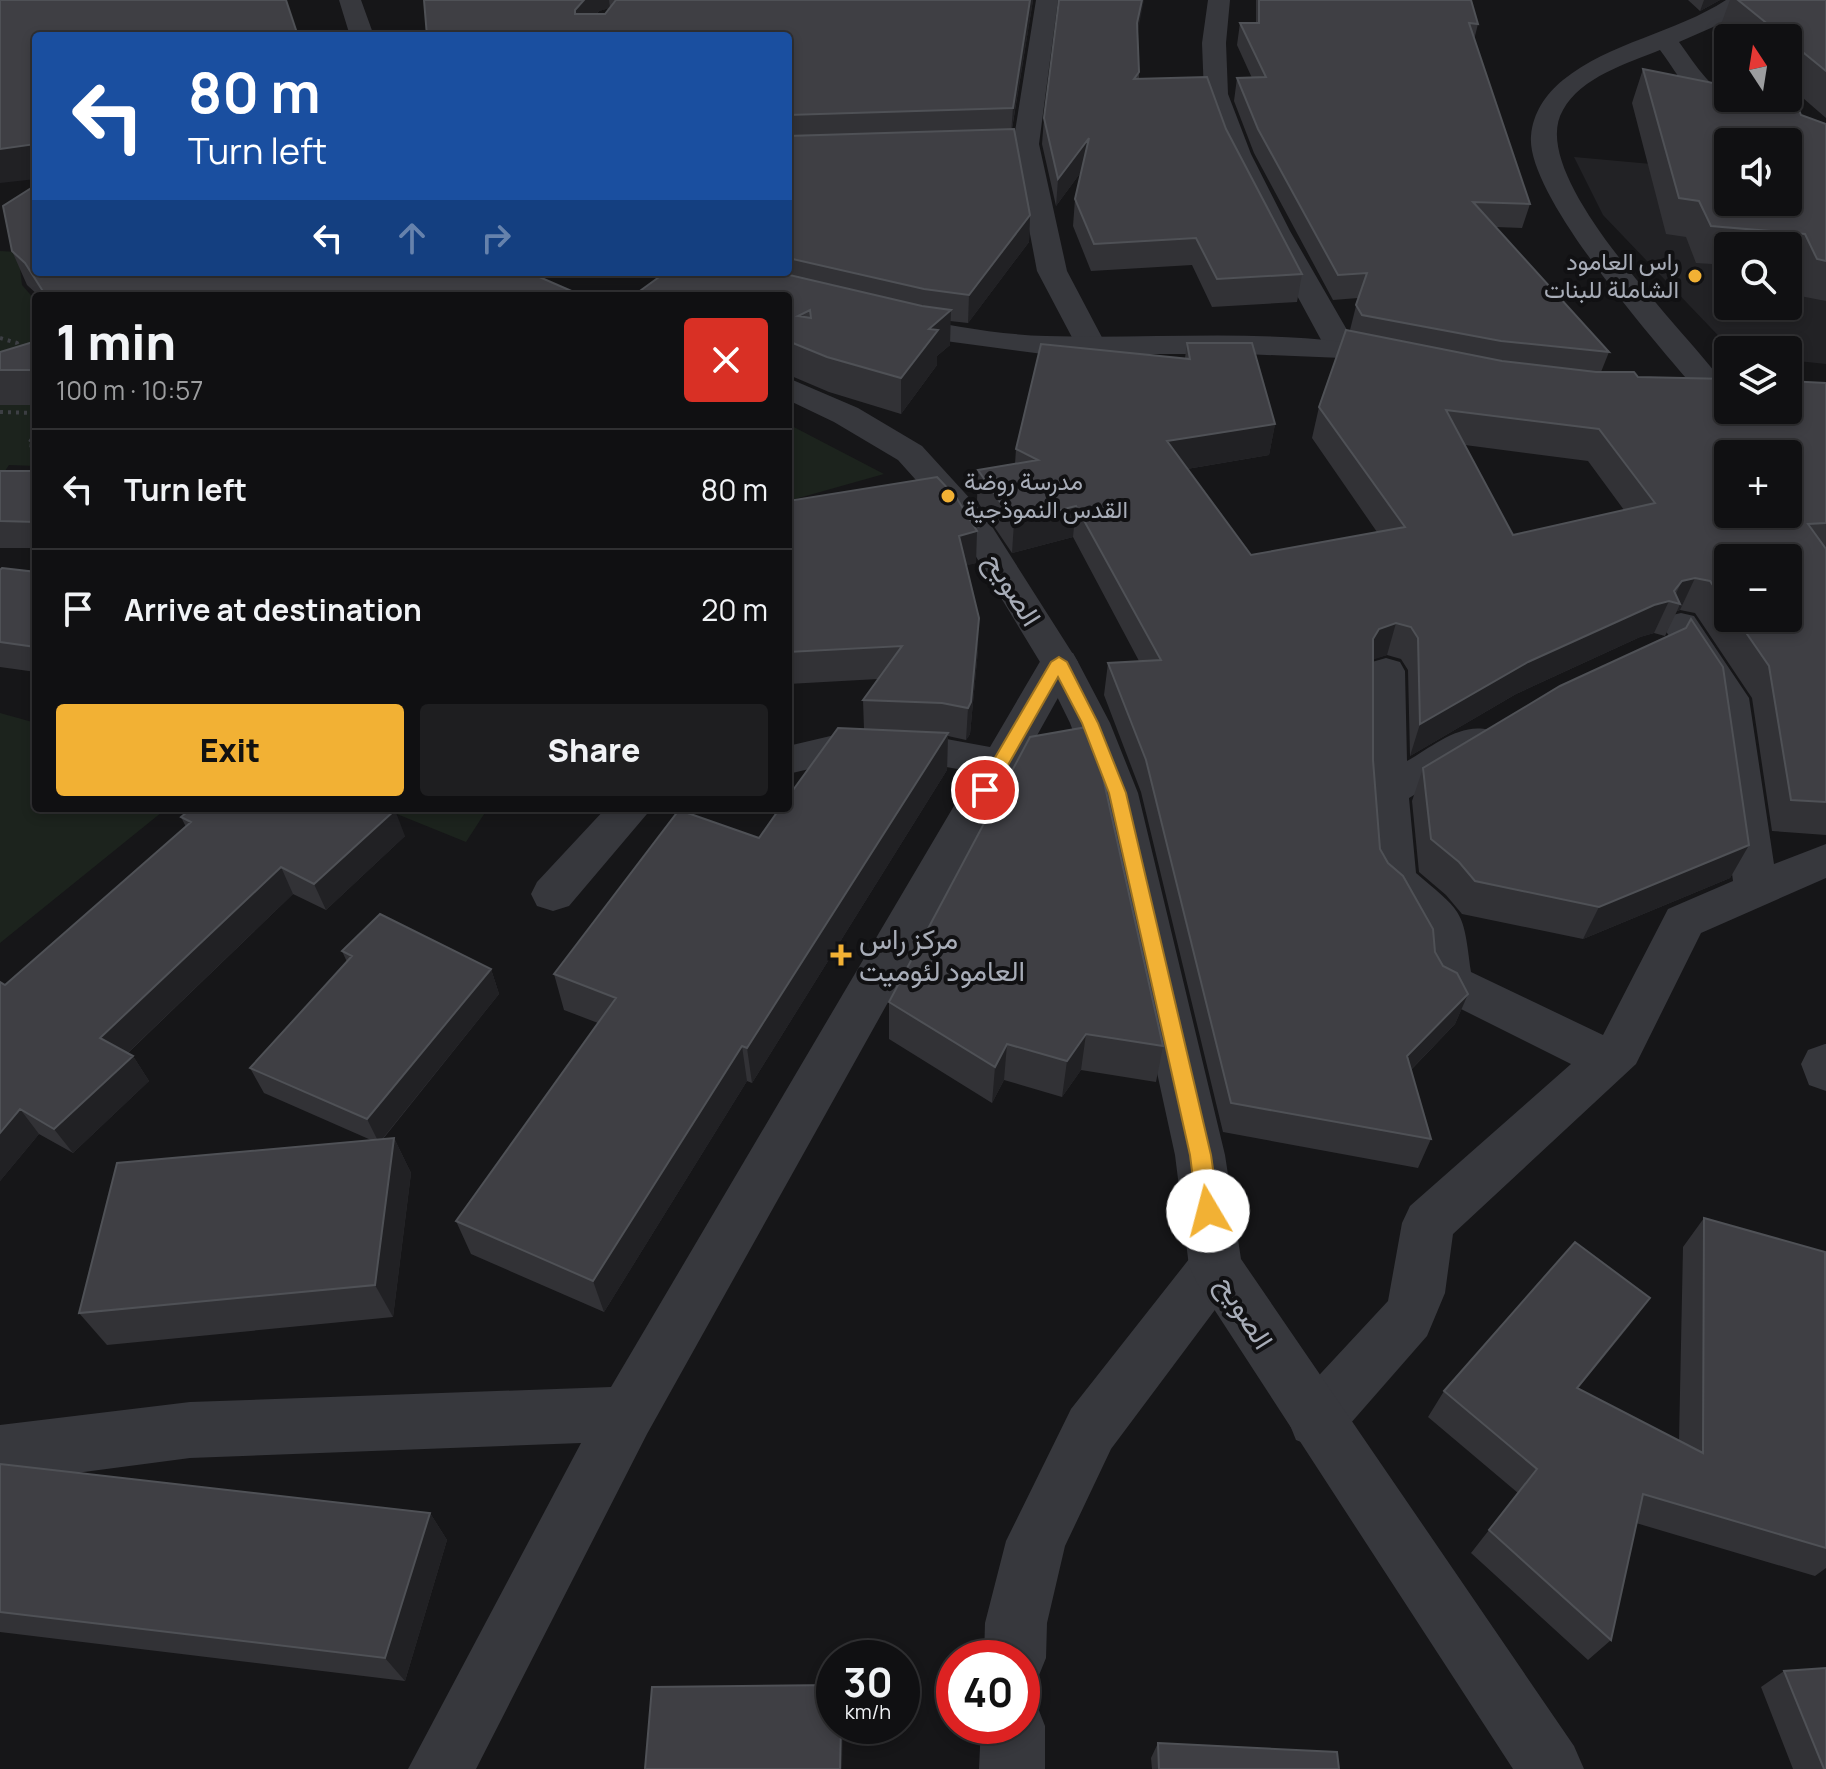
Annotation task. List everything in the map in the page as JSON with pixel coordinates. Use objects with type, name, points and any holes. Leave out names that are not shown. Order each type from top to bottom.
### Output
[{"type":"street","points":[[350,0],[361,32]]},
{"type":"street","points":[[1047,0],[1026,144],[1052,271],[1091,345]]},
{"type":"street","points":[[1219,0],[1214,43],[1216,94],[1244,167],[1342,349]]},
{"type":"street","points":[[1714,382],[1584,232],[1546,162],[1543,132],[1547,113],[1575,84],[1615,61],[1712,19],[1741,0]]},
{"type":"street","points":[[1665,40],[1699,86],[1751,124],[1826,153]]},
{"type":"street","points":[[995,145],[1026,144]]},
{"type":"street","points":[[792,297],[923,329],[1043,345],[1244,345],[1342,349],[1433,367]]},
{"type":"street","name":"الصويح","points":[[792,390],[846,415],[910,453],[972,522],[1059,662],[1090,723],[1117,793],[1200,1155],[1216,1266],[1551,1769]]},
{"type":"street","points":[[1671,390],[1714,390]]},
{"type":"street","points":[[1681,625],[1729,698],[1756,890]]},
{"type":"street","points":[[441,1769],[627,1414],[1059,662]]},
{"type":"street","points":[[1386,671],[1387,792],[1395,880],[1442,921],[1449,982],[1607,1059]]},
{"type":"street","points":[[1387,792],[1505,723]]},
{"type":"street","points":[[792,759],[839,748],[941,752],[1001,763]]},
{"type":"street","points":[[553,894],[627,812]]},
{"type":"street","points":[[1316,1420],[1408,1318],[1418,1293],[1428,1223],[1619,1050],[1684,921],[1826,860]]},
{"type":"street","points":[[1016,1640],[1016,1623],[1036,1541],[1091,1429],[1216,1266]]},
{"type":"street","points":[[0,1454],[190,1430],[627,1414]]},
{"type":"street","points":[[1012,1769],[1013,1744]]},
{"type":"path","points":[[0,338],[17,343],[22,354]]},
{"type":"path","points":[[0,412],[32,413]]},
{"type":"shaded area","name":"راس العامود الشاملة للبنات","points":[[1574,157],[1714,170],[1714,216],[1802,216],[1802,194],[1826,180],[1826,364],[1802,361],[1802,336],[1719,336],[1603,215]]},
{"type":"shaded area","points":[[0,251],[18,252],[22,285],[32,296],[32,466],[9,465],[0,478]]},
{"type":"shaded area","points":[[792,426],[884,474],[792,500]]},
{"type":"shaded area","points":[[0,713],[32,722],[32,812],[162,812],[0,943]]},
{"type":"shaded area","points":[[392,812],[485,812],[466,842]]},
{"type":"building","points":[[0,0],[286,0],[297,32],[32,32],[32,145],[0,149]]},
{"type":"building","points":[[424,0],[584,0],[575,14],[605,14],[616,0],[1030,0],[1013,108],[792,115],[792,32],[427,32]]},
{"type":"building","points":[[1059,0],[1142,0],[1137,23],[1139,72],[1134,79],[1207,77],[1226,129],[1302,274],[1217,279],[1196,238],[1094,244],[1075,199],[1089,138],[1058,179],[1044,118]]},
{"type":"building","points":[[1259,0],[1471,0],[1478,24],[1469,23],[1530,204],[1473,202],[1609,352],[1501,341],[1362,315],[1356,305],[1367,273],[1338,275],[1258,129],[1237,78],[1266,77],[1240,23],[1259,23]]},
{"type":"building","points":[[1738,0],[1826,0],[1826,71],[1802,51],[1802,24],[1768,24]]},
{"type":"building","points":[[1643,69],[1714,83],[1714,112],[1800,112],[1826,124],[1826,261],[1817,259],[1802,232],[1711,226],[1699,201],[1679,198]]},
{"type":"building","points":[[1014,129],[1030,215],[969,295],[924,289],[792,259],[792,136]]},
{"type":"building","points":[[32,188],[32,274],[12,251],[3,206]]},
{"type":"building","points":[[33,276],[537,276],[574,292],[43,292]]},
{"type":"building","points":[[660,276],[792,276],[951,310],[929,329],[938,330],[901,378],[827,357],[792,343],[792,292],[638,292]],"holes":[[[810,310],[811,318],[798,316]]]},
{"type":"building","points":[[1346,330],[1502,361],[1596,372],[1634,372],[1638,377],[1714,379],[1714,424],[1802,424],[1802,382],[1826,383],[1826,523],[1808,524],[1826,549],[1826,802],[1791,800],[1769,666],[1746,632],[1802,632],[1802,544],[1714,544],[1714,587],[1710,581],[1695,578],[1682,581],[1674,591],[1680,604],[1669,601],[1654,605],[1528,662],[1420,724],[1418,638],[1411,627],[1396,623],[1379,629],[1373,639],[1373,760],[1380,849],[1388,863],[1403,876],[1433,929],[1435,952],[1443,966],[1457,973],[1468,994],[1407,1056],[1431,1139],[1231,1103],[1146,760],[1108,663],[1161,660],[1076,506],[1014,522],[978,470],[1038,460],[1016,449],[1041,344],[1190,359],[1187,343],[1252,343],[1275,424],[1167,441],[1251,555],[1405,527],[1319,407]],"holes":[[[1446,410],[1599,429],[1655,503],[1513,535]]]},
{"type":"building","points":[[32,342],[32,370],[0,370],[0,352]]},
{"type":"building","points":[[0,471],[32,471],[32,522],[0,521]]},
{"type":"building","points":[[937,477],[956,497],[977,531],[959,536],[979,618],[968,708],[942,703],[863,700],[902,646],[792,652],[792,500]]},
{"type":"building","points":[[0,570],[32,572],[32,646],[0,642]]},
{"type":"building","points":[[1691,619],[1723,667],[1749,845],[1599,907],[1475,881],[1459,862],[1431,839],[1423,768],[1560,686],[1686,628]]},
{"type":"building","points":[[1087,727],[1098,755],[1163,1046],[1086,1034],[1067,1061],[1007,1044],[995,1067],[889,1002],[1030,737]]},
{"type":"building","points":[[838,728],[948,733],[747,1048],[742,1046],[593,1281],[456,1221],[616,998],[554,974],[677,812],[759,838],[777,812],[792,812],[792,791]]},
{"type":"building","points":[[187,812],[393,812],[314,884],[281,867],[100,1038],[133,1056],[54,1129],[20,1109],[0,1133],[0,982],[5,985],[191,822],[181,817]]},
{"type":"building","points":[[380,914],[491,969],[367,1119],[250,1068],[352,956],[342,951]]},
{"type":"building","points":[[394,1138],[375,1285],[79,1313],[117,1163]]},
{"type":"building","points":[[1704,1218],[1825,1252],[1826,1548],[1643,1494],[1611,1640],[1489,1530],[1537,1469],[1444,1391],[1575,1242],[1650,1298],[1577,1388],[1703,1453]]},
{"type":"building","points":[[0,1464],[430,1513],[385,1658],[0,1612]]},
{"type":"building","points":[[1826,1668],[1826,1769],[1824,1769],[1784,1671]]},
{"type":"building","points":[[816,1685],[816,1744],[841,1744],[840,1769],[645,1769],[652,1687]]},
{"type":"building","points":[[1158,1743],[1337,1752],[1339,1769],[1159,1769]]},
{"type":"place","name":"راس العامود الشاملة للبنات","points":[[1695,276]]},
{"type":"place","name":"مدرسة روضة القدس النموذجية","points":[[948,496]]},
{"type":"place","name":"مركز راس العامود لئوميت","points":[[841,955]]},
{"type":"route","points":[[985,790],[1059,662],[1090,723],[1117,793],[1200,1155],[1208,1211]]}]
